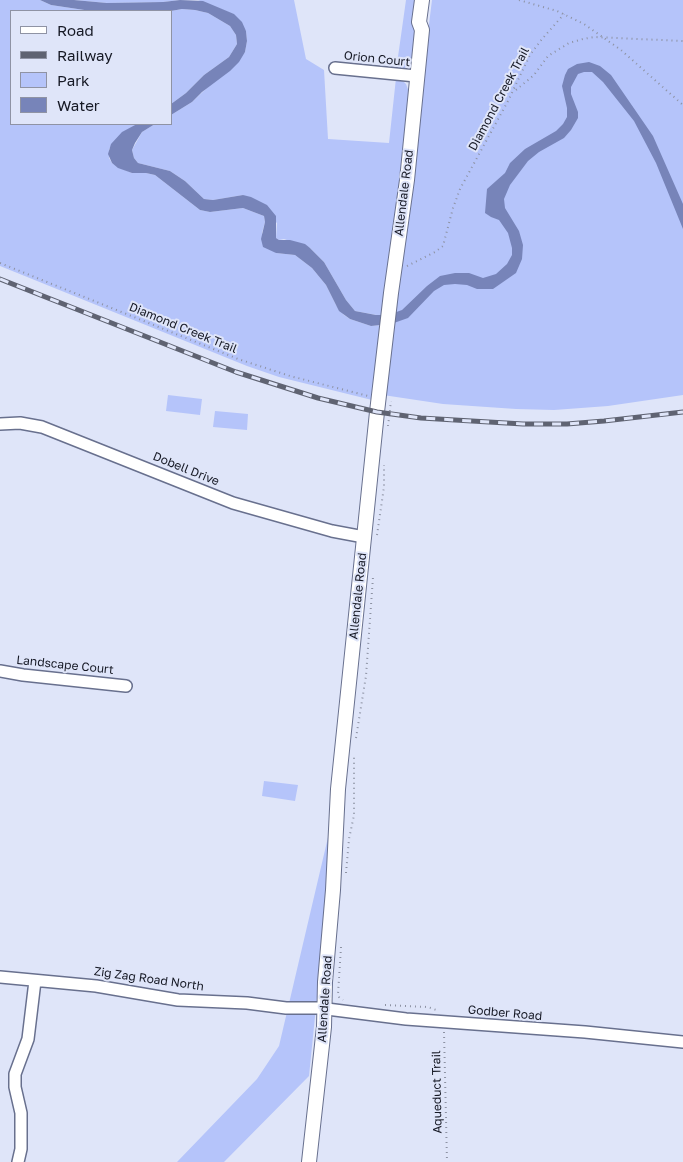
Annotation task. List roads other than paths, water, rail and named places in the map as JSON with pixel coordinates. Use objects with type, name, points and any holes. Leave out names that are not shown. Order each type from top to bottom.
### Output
[{"type":"street","name":"Allendale Road","points":[[422,0],[419,22],[422,30]]},
{"type":"street","name":"Allendale Road","points":[[308,1162],[322,1053],[338,789],[370,538],[383,397],[386,331],[404,206],[422,30],[426,22],[430,0]]},
{"type":"street","name":"Orion Court","points":[[335,68],[416,76]]},
{"type":"street","name":"Dobell Drive","points":[[0,424],[20,423],[42,427],[242,506],[332,531],[370,538]]},
{"type":"street","name":"Landscape Court","points":[[0,671],[126,686]]},
{"type":"street","name":"Zig Zag Road North","points":[[0,977],[106,987],[178,1000],[325,1009]]},
{"type":"street","points":[[18,1162],[21,1122],[14,1074],[28,1039],[34,981]]},
{"type":"street","name":"Godber Road","points":[[325,1009],[444,1022],[585,1032],[683,1042]]},
{"type":"water","points":[[40,0],[74,0],[107,3],[203,1],[234,14],[242,22],[246,31],[247,41],[245,52],[230,71],[192,102],[172,114],[172,103],[186,93],[204,75],[229,57],[237,44],[236,35],[230,26],[208,13],[195,10],[84,10],[51,5]]},
{"type":"water","points":[[589,62],[600,66],[611,75],[653,136],[683,204],[683,229],[656,163],[634,121],[603,82],[592,72],[584,72],[578,74],[571,87],[571,94],[578,112],[578,118],[571,130],[564,138],[539,152],[528,161],[510,185],[504,199],[505,208],[519,231],[523,245],[522,259],[516,273],[493,289],[477,289],[467,285],[455,284],[444,285],[434,291],[408,318],[391,324],[371,326],[350,319],[339,311],[326,285],[312,268],[295,255],[276,253],[263,247],[261,239],[265,222],[264,216],[243,208],[210,212],[200,210],[155,175],[132,173],[118,168],[112,163],[108,154],[111,144],[122,132],[135,125],[153,125],[142,132],[132,150],[134,158],[138,163],[170,171],[185,181],[204,199],[213,200],[243,195],[267,205],[276,216],[276,238],[305,244],[310,248],[324,262],[346,300],[355,311],[388,315],[402,310],[440,276],[469,273],[483,278],[496,274],[507,264],[512,255],[508,233],[499,220],[485,213],[487,189],[505,173],[510,163],[525,149],[556,131],[563,124],[567,117],[567,108],[562,86],[568,69],[577,64]]},
{"type":"railway","points":[[0,279],[236,372],[318,398],[377,412],[421,418],[523,424],[567,424],[683,412]]}]
